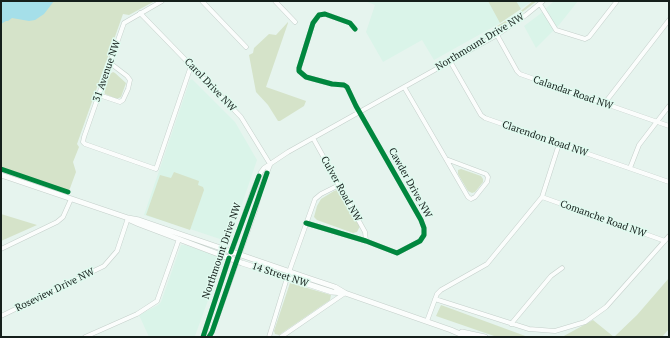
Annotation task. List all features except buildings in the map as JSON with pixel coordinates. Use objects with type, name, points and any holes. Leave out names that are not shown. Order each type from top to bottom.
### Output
[{"type":"main road","name":"14 Street NW","points":[[1,175],[128,218],[139,220],[335,287],[345,293],[427,321],[467,337]]},
{"type":"main road","name":"14 Street NW","points":[[128,218],[139,224],[237,261],[332,292],[345,293]]},
{"type":"main road","name":"14 Street NW","points":[[451,330],[485,337]]},
{"type":"street","name":"31 Avenue NW","points":[[162,1],[124,23],[84,137],[85,144],[156,169],[191,66]]},
{"type":"street","points":[[202,1],[246,47]]},
{"type":"street","points":[[275,1],[295,22]]},
{"type":"street","points":[[541,2],[556,30],[585,39],[589,37],[617,1]]},
{"type":"street","name":"Northmount Drive NW","points":[[203,337],[231,252],[260,172],[288,152],[497,34],[523,17],[541,2]]},
{"type":"street","name":"Carol Drive NW","points":[[140,13],[240,117],[270,164]]},
{"type":"street","name":"Cawder Drive NW","points":[[306,223],[366,241],[397,253],[420,241],[424,235],[424,228],[421,220],[359,112],[347,87],[344,85],[332,84],[306,77],[301,74],[299,68],[313,23],[319,15],[325,14],[350,23],[355,29]]},
{"type":"street","points":[[604,104],[669,20]]},
{"type":"street","name":"Calandar Road NW","points":[[497,34],[520,74],[669,126]]},
{"type":"street","name":"Clarendon Road NW","points":[[450,61],[481,114],[485,118],[669,182]]},
{"type":"street","points":[[99,95],[120,102],[128,90],[130,80],[110,63]]},
{"type":"street","points":[[404,87],[468,197],[472,199],[475,197],[487,182],[488,177],[486,174],[446,159]]},
{"type":"street","points":[[630,168],[639,145],[669,106]]},
{"type":"street","name":"Culver Road NW","points":[[313,138],[365,232],[366,241]]},
{"type":"street","points":[[427,321],[435,299],[441,290],[487,264],[542,197],[559,144]]},
{"type":"street","name":"Northmount Drive NW","points":[[209,337],[270,164]]},
{"type":"street","points":[[289,272],[315,199],[321,194],[339,185]]},
{"type":"street","name":"Comanche Road NW","points":[[542,197],[665,241]]},
{"type":"street","points":[[1,249],[58,222],[63,217],[71,199]]},
{"type":"street","name":"Roseview Drive NW","points":[[1,316],[104,266],[117,251],[128,218]]},
{"type":"street","points":[[435,299],[529,330],[555,331],[585,322],[606,308],[669,236]]},
{"type":"street","points":[[85,337],[137,314],[157,301],[179,239]]},
{"type":"street","points":[[511,324],[551,276],[562,268]]},
{"type":"street","points":[[269,337],[287,278]]},
{"type":"street","points":[[282,337],[345,293]]},
{"type":"shaded area","points":[[1,1],[155,1],[129,15],[123,14],[77,144],[79,147],[73,162],[76,172],[69,191],[1,168]]},
{"type":"shaded area","points":[[365,1],[532,1],[502,22],[434,60],[422,40],[383,62],[366,32],[375,5]]},
{"type":"shaded area","points":[[488,1],[516,1],[521,9],[500,23]]},
{"type":"shaded area","points":[[533,1],[537,1],[513,19],[500,27],[497,26],[517,14]]},
{"type":"shaded area","points":[[554,1],[578,1],[559,25],[536,48],[524,26]]},
{"type":"shaded area","points":[[288,22],[266,87],[306,101],[304,106],[278,121],[268,105],[256,92],[249,55],[253,53],[254,48],[269,34],[276,35]]},
{"type":"shaded area","points":[[113,72],[126,83],[121,97],[117,99],[105,94],[104,90],[110,74]]},
{"type":"shaded area","points":[[192,79],[235,122],[257,160],[229,242],[144,215],[190,80]]},
{"type":"shaded area","points":[[461,169],[481,176],[483,179],[483,182],[475,192],[472,193],[468,191],[458,174],[458,170]]},
{"type":"shaded area","points":[[174,172],[199,181],[198,185],[203,187],[204,190],[190,230],[146,215],[160,175],[171,178]]},
{"type":"shaded area","points":[[338,190],[341,192],[360,226],[357,232],[353,233],[317,220],[314,217],[321,199]]},
{"type":"shaded area","points":[[1,214],[37,225],[1,241]]},
{"type":"shaded area","points":[[181,245],[221,257],[222,262],[195,336],[149,337],[139,315],[161,302]]},
{"type":"shaded area","points":[[669,278],[669,329],[662,337],[614,337],[637,315]]},
{"type":"shaded area","points":[[290,283],[331,295],[330,300],[279,335],[275,334],[274,331]]},
{"type":"shaded area","points":[[441,305],[528,337],[497,337],[436,316]]},
{"type":"shaded area","points":[[593,320],[614,337],[562,337]]},
{"type":"water","points":[[1,1],[54,1],[44,14],[35,20],[29,21],[12,18],[1,24]]},
{"type":"cycle path","points":[[306,223],[366,241],[397,253],[420,241],[424,235],[424,228],[421,220],[356,106],[347,87],[344,85],[332,84],[306,77],[299,71],[313,23],[319,15],[325,14],[350,23],[355,29]]},
{"type":"cycle path","points":[[1,169],[68,192]]},
{"type":"cycle path","points":[[209,337],[267,173]]},
{"type":"cycle path","points":[[231,252],[259,176]]},
{"type":"cycle path","points":[[203,337],[229,258]]}]
